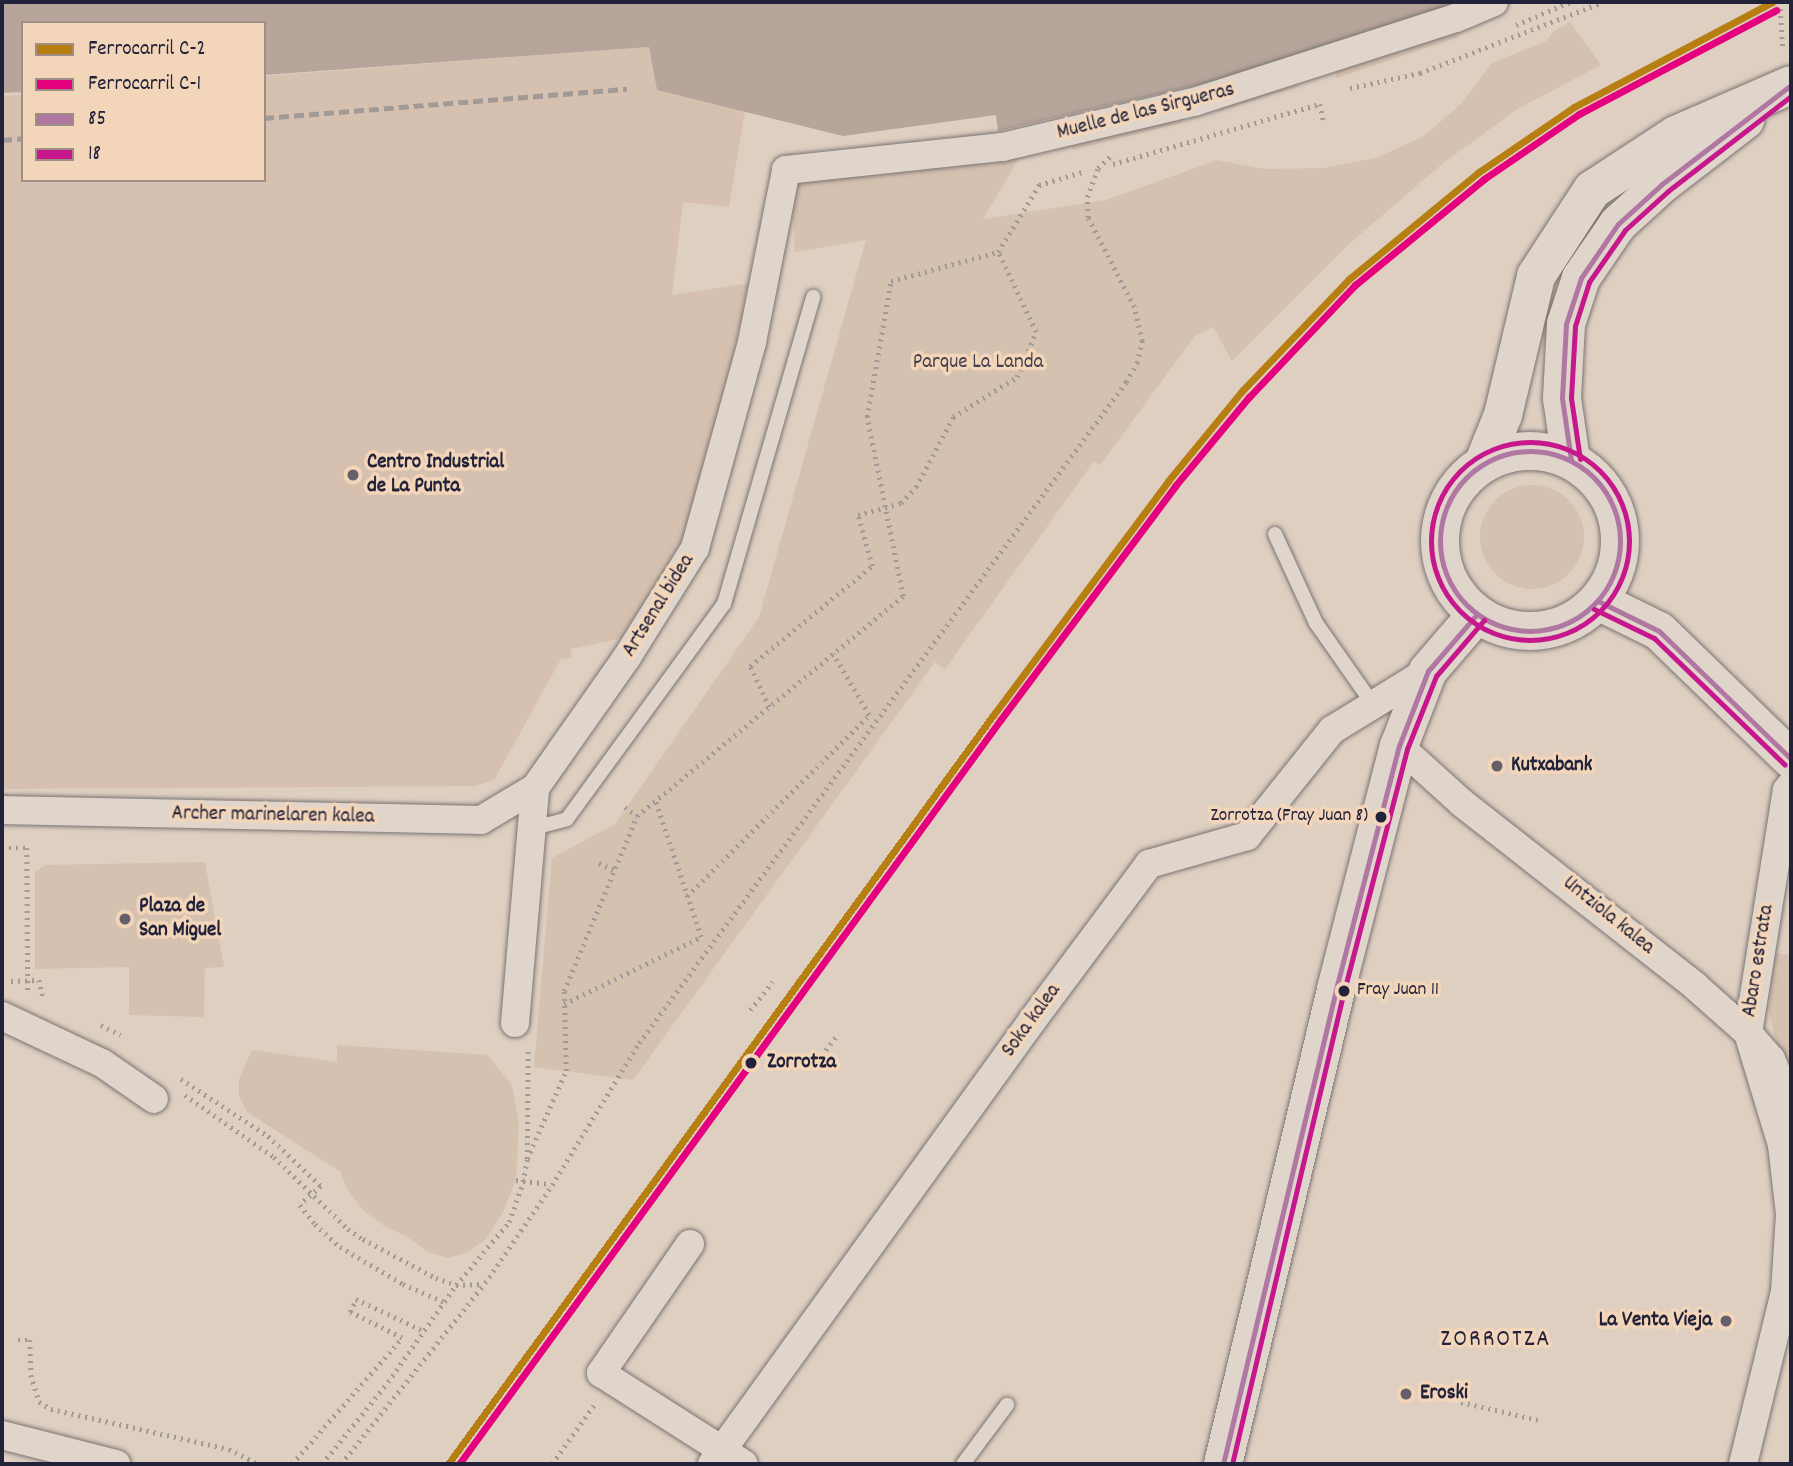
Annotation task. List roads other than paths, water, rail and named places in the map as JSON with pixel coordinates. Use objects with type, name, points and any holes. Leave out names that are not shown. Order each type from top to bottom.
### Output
[{"type":"main road","points":[[1571,460],[1562,398],[1566,324],[1581,278],[1618,224],[1644,200],[1791,85]]},
{"type":"main road","points":[[1484,462],[1503,415],[1536,276],[1592,190],[1676,135],[1791,85]]},
{"type":"main road","points":[[1511,451],[1542,451],[1571,460],[1591,474],[1609,496],[1619,522],[1620,550],[1613,577],[1598,601],[1577,618],[1553,629],[1527,631],[1500,626],[1477,614],[1456,593],[1443,566],[1440,536],[1446,507],[1461,482],[1484,462],[1511,451]]},
{"type":"main road","points":[[1598,601],[1659,631],[1791,759]]},
{"type":"main road","points":[[1223,1464],[1342,963],[1399,746],[1428,671],[1477,614]]},
{"type":"street","name":"Muelle de las Sirgueras","points":[[786,170],[1003,147],[1194,102],[1443,23],[1494,2]]},
{"type":"street","name":"Artsenal bidea","points":[[535,788],[627,657],[695,548],[752,342],[786,170]]},
{"type":"street","name":"Soka kalea","points":[[726,1460],[1032,1021],[1149,864],[1247,836],[1332,730],[1428,671]]},
{"type":"street","name":"Untziola kalea","points":[[1399,746],[1462,803],[1674,969],[1748,1033],[1771,1059],[1791,1107]]},
{"type":"street","name":"Abaro estrata","points":[[1743,1464],[1788,1290],[1790,1214],[1782,1145],[1748,1033],[1787,790],[1791,785]]},
{"type":"street","name":"Archer marinelaren kalea","points":[[2,810],[481,820],[535,788]]},
{"type":"street","points":[[522,1032],[535,788]]},
{"type":"street","points":[[2,1016],[166,1095]]},
{"type":"street","points":[[690,1244],[601,1373],[726,1460]]},
{"type":"street","points":[[2,1434],[116,1464]]},
{"type":"lane","points":[[534,828],[567,819],[724,604],[813,297]]},
{"type":"lane","points":[[1275,534],[1316,622],[1372,703]]},
{"type":"lane","points":[[963,1464],[1007,1405]]},
{"type":"railway","points":[[266,118],[627,89]]},
{"type":"railway","points":[[2,140],[21,138]]},
{"type":"rail line","name":"C-2","points":[[448,1464],[994,714],[1168,481],[1242,391],[1349,279],[1479,172],[1574,107],[1772,2]]},
{"type":"rail line","name":"C-1","points":[[459,1464],[1001,719],[1175,486],[1249,397],[1355,285],[1484,179],[1579,114],[1776,10]]},
{"type":"place","name":"Centro Industrial de La Punta","points":[[353,475]]},
{"type":"place","name":"Kutxabank","points":[[1497,766]]},
{"type":"place","name":"Zorrotza (Fray Juan 8)","points":[[1381,817]]},
{"type":"place","name":"Plaza de San Miguel","points":[[125,919]]},
{"type":"place","name":"Fray Juan 11","points":[[1344,991]]},
{"type":"place","name":"Zorrotza","points":[[751,1063]]},
{"type":"place","name":"La Venta Vieja","points":[[1726,1321]]},
{"type":"place","name":"Eroski","points":[[1406,1394]]},
{"type":"district","name":"ZORROTZA","points":[[1496,1341]]},
{"type":"park label","name":"Parque La Landa","points":[[978,363]]}]
